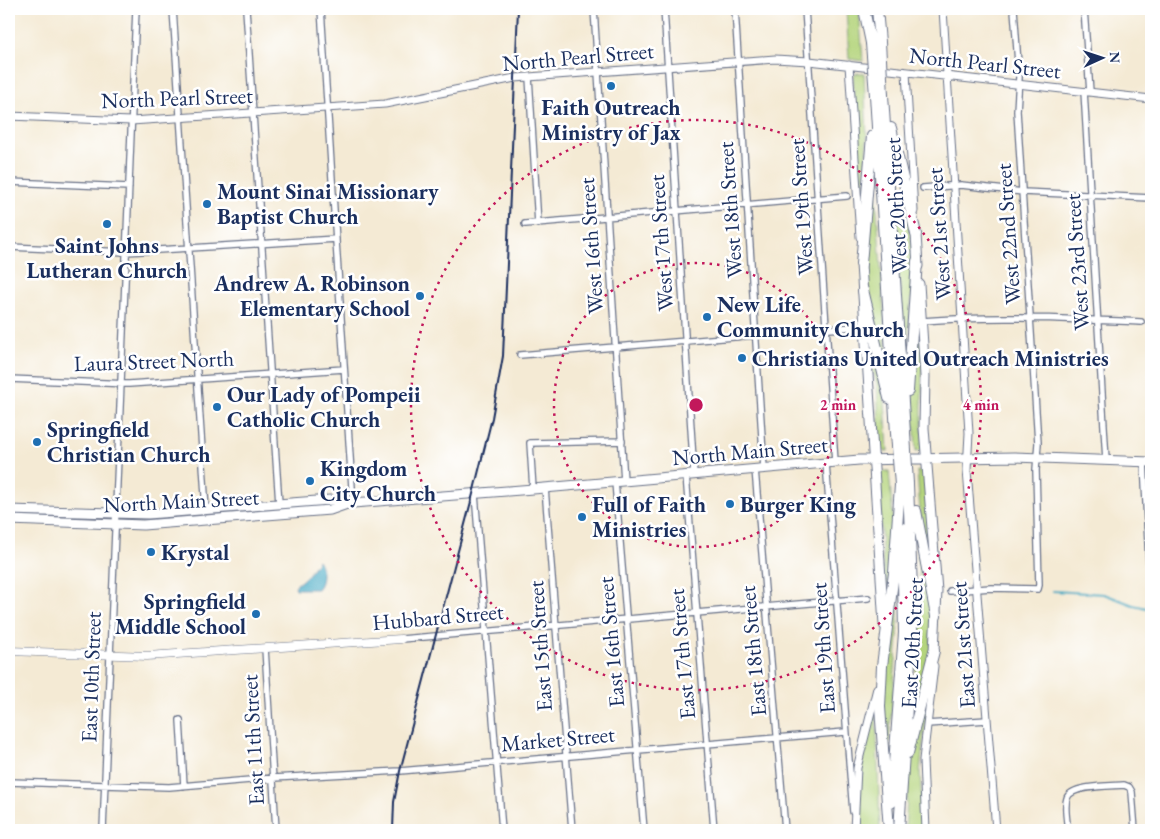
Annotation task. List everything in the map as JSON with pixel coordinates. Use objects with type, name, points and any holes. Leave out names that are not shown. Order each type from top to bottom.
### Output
[{"type":"highway","points":[[864,9],[875,43]]},
{"type":"highway","points":[[869,9],[875,43],[902,431]]},
{"type":"highway","points":[[875,43],[878,9]]},
{"type":"highway","points":[[875,43],[882,9]]},
{"type":"highway","points":[[879,95],[889,123],[916,234]]},
{"type":"highway","points":[[861,264],[879,95]]},
{"type":"highway","points":[[884,111],[913,609],[899,830]]},
{"type":"highway","points":[[902,431],[908,405],[917,261]]},
{"type":"highway","points":[[863,290],[902,431]]},
{"type":"highway","points":[[905,485],[915,505],[936,616]]},
{"type":"highway","points":[[889,830],[880,721],[882,666],[905,485]]},
{"type":"highway","points":[[889,830],[905,617],[905,485]]},
{"type":"highway","points":[[902,762],[908,753],[934,651]]},
{"type":"main road","name":"West 20th Street","points":[[916,234],[926,376],[924,428],[927,458]]},
{"type":"main road","points":[[861,264],[884,603],[882,666]]},
{"type":"main road","name":"North Main Street","points":[[9,510],[148,514],[330,500],[353,502],[474,494],[830,462],[873,460],[1037,457],[1147,462]]},
{"type":"main road","name":"East 20th Street","points":[[927,458],[937,591],[934,651]]},
{"type":"main road","name":"North Main Street","points":[[9,520],[157,524],[330,510],[353,502]]},
{"type":"main road","name":"Hubbard Street","points":[[9,651],[156,656],[401,639]]},
{"type":"street","name":"East 10th Street","points":[[103,830],[136,9]]},
{"type":"street","points":[[173,9],[206,510]]},
{"type":"street","points":[[246,9],[279,504]]},
{"type":"street","points":[[321,9],[353,502]]},
{"type":"street","name":"West 16th Street","points":[[594,9],[622,441],[619,481]]},
{"type":"street","name":"West 17th Street","points":[[664,9],[685,342],[690,475]]},
{"type":"street","name":"West 18th Street","points":[[735,9],[756,336],[760,469]]},
{"type":"street","name":"West 19th Street","points":[[805,9],[826,330],[830,462]]},
{"type":"street","name":"West 21st Street","points":[[943,9],[970,446],[968,458]]},
{"type":"street","name":"West 22nd Street","points":[[977,588],[1038,589],[1037,457],[1014,9]]},
{"type":"street","name":"West 23rd Street","points":[[1084,9],[1090,195],[1106,460]]},
{"type":"street","name":"North Pearl Street","points":[[9,116],[131,121],[328,108],[404,102],[507,79],[529,76],[738,61],[809,61],[1151,99]]},
{"type":"street","points":[[849,66],[861,264]]},
{"type":"street","name":"West 20th Street","points":[[906,72],[916,234]]},
{"type":"street","points":[[529,76],[538,224]]},
{"type":"street","points":[[9,182],[129,187]]},
{"type":"street","points":[[924,188],[961,185],[1023,192],[1151,198]]},
{"type":"street","points":[[525,224],[846,196]]},
{"type":"street","points":[[9,247],[126,252],[336,239]]},
{"type":"street","points":[[922,321],[962,317],[1030,317],[1141,322]]},
{"type":"street","points":[[520,355],[853,327]]},
{"type":"street","name":"Laura Street North","points":[[9,379],[121,384],[344,369]]},
{"type":"street","points":[[533,489],[530,443],[622,441]]},
{"type":"street","name":"East 21st Street","points":[[968,458],[967,470],[996,830]]},
{"type":"street","name":"East 19th Street","points":[[830,462],[845,732],[854,828]]},
{"type":"street","points":[[1147,462],[1149,564]]},
{"type":"street","name":"East 18th Street","points":[[760,469],[767,607],[785,830]]},
{"type":"street","name":"East 17th Street","points":[[690,475],[696,613],[714,830]]},
{"type":"street","name":"East 16th Street","points":[[619,481],[626,619],[644,830]]},
{"type":"street","name":"East 15th Street","points":[[545,488],[572,830]]},
{"type":"street","points":[[474,494],[502,830]]},
{"type":"street","points":[[950,591],[977,588]]},
{"type":"street","name":"Hubbard Street","points":[[401,639],[868,598]]},
{"type":"street","name":"East 11th Street","points":[[265,648],[276,830]]},
{"type":"street","name":"East 20th Street","points":[[926,830],[923,775],[934,651]]},
{"type":"street","points":[[854,828],[857,768],[882,666]]},
{"type":"street","points":[[180,720],[184,786]]},
{"type":"street","points":[[927,724],[987,720]]},
{"type":"street","name":"Market Street","points":[[9,782],[105,786],[184,786],[273,778],[400,771],[845,732]]},
{"type":"street","points":[[1068,830],[1066,801],[1069,794],[1077,790],[1124,785],[1132,792],[1135,830]]},
{"type":"green space","points":[[846,9],[859,9],[863,61],[849,59]]},
{"type":"green space","points":[[857,73],[864,73],[867,138],[862,221],[853,76]]},
{"type":"green space","points":[[892,151],[908,213],[914,268],[905,372]]},
{"type":"green space","points":[[874,165],[889,386],[868,284],[866,253]]},
{"type":"green space","points":[[917,311],[922,352],[922,450],[916,451],[912,383]]},
{"type":"green space","points":[[867,316],[885,401],[888,451],[884,451],[880,446],[877,385],[871,366]]},
{"type":"green space","points":[[878,471],[889,471],[893,518],[886,625]]},
{"type":"green space","points":[[917,471],[924,471],[934,589],[920,511]]},
{"type":"green space","points":[[918,553],[920,553],[930,610],[931,651],[912,721],[920,614]]},
{"type":"green space","points":[[898,574],[898,635],[887,765],[883,702]]},
{"type":"green space","points":[[929,690],[920,772],[923,830],[905,830],[909,769]]},
{"type":"green space","points":[[876,706],[880,830],[859,830],[858,777]]},
{"type":"water","points":[[318,560],[322,574],[321,582],[317,589],[296,589],[295,586],[308,575]]},
{"type":"waterway","points":[[1053,591],[1104,594],[1133,605],[1151,609]]},
{"type":"railway","points":[[393,830],[394,802],[400,771],[492,418],[503,356],[518,9]]},
{"type":"place","name":"Faith Outreach Ministry of Jax","points":[[611,86]]},
{"type":"place","name":"Mount Sinai Missionary Baptist Church","points":[[207,204]]},
{"type":"place","name":"Saint Johns Lutheran Church","points":[[107,224]]},
{"type":"place","name":"Andrew A. Robinson Elementary School","points":[[420,296]]},
{"type":"place","name":"New Life Community Church","points":[[707,317]]},
{"type":"place","name":"Christians United Outreach Ministries","points":[[742,358]]},
{"type":"place","name":"Our Lady of Pompeii Catholic Church","points":[[217,407]]},
{"type":"place","name":"Springfield Christian Church","points":[[37,442]]},
{"type":"place","name":"Kingdom City Church","points":[[310,481]]},
{"type":"place","name":"Burger King","points":[[730,504]]},
{"type":"place","name":"Full of Faith Ministries","points":[[582,517]]},
{"type":"place","name":"Krystal","points":[[151,552]]},
{"type":"place","name":"Springfield Middle School","points":[[256,614]]}]
